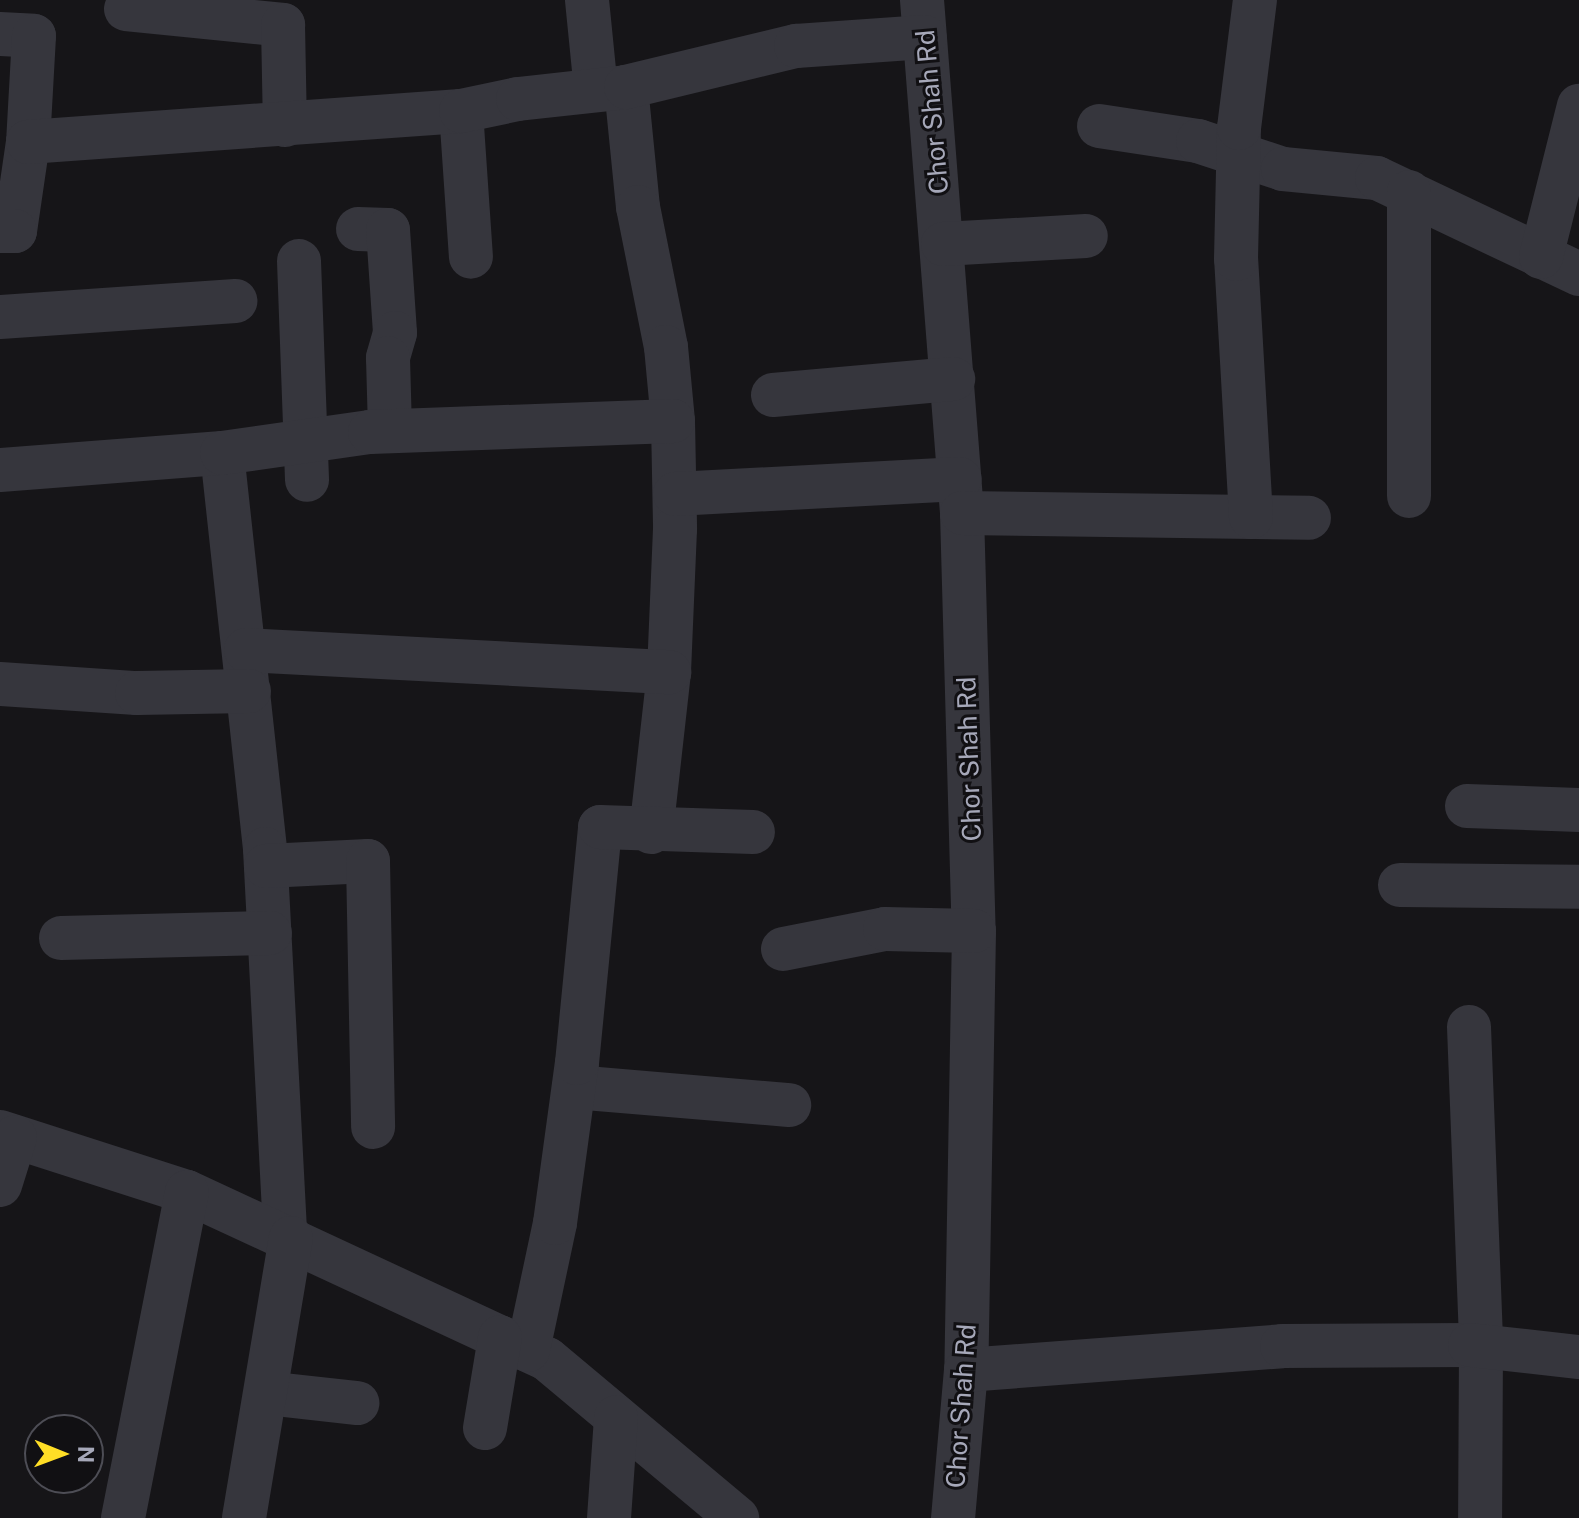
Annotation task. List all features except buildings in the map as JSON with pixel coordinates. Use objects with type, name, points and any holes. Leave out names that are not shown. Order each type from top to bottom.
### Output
[{"type":"street","points":[[587,0],[638,207],[666,347],[673,421],[675,494],[669,672],[651,832]]},
{"type":"street","points":[[1251,517],[1236,259],[1238,157],[1255,0]]},
{"type":"street","points":[[126,9],[283,25],[285,125]]},
{"type":"street","points":[[28,142],[461,111],[611,89],[924,18]]},
{"type":"street","name":"Chor Shah Rd","points":[[924,18],[961,496],[974,931],[966,1370],[953,1518]]},
{"type":"street","points":[[0,34],[34,36],[28,142],[15,231],[0,231]]},
{"type":"street","points":[[1099,126],[1198,141],[1238,157],[1283,169],[1377,178],[1560,266],[1579,106]]},
{"type":"street","points":[[461,111],[471,257]]},
{"type":"street","points":[[1409,192],[1409,496]]},
{"type":"street","points":[[358,229],[388,230],[395,333],[388,358],[390,431]]},
{"type":"street","points":[[943,244],[1086,236]]},
{"type":"street","points":[[299,261],[306,461]]},
{"type":"street","points":[[0,317],[235,301]]},
{"type":"street","points":[[773,395],[953,379]]},
{"type":"street","points":[[0,470],[222,453],[306,461],[390,431],[673,421]]},
{"type":"street","points":[[222,453],[248,670],[266,866],[288,1237],[244,1518]]},
{"type":"street","points":[[675,494],[961,496],[1251,517],[1309,518]]},
{"type":"street","points":[[0,684],[137,693],[248,670],[669,672]]},
{"type":"street","points":[[1467,806],[1579,810]]},
{"type":"street","points":[[485,1428],[555,1223],[574,1087],[600,827],[651,832],[753,832]]},
{"type":"street","points":[[266,866],[368,861],[373,1127]]},
{"type":"street","points":[[1400,885],[1579,887]]},
{"type":"street","points":[[783,949],[885,929],[974,931]]},
{"type":"street","points":[[61,938],[270,933]]},
{"type":"street","points":[[1469,1027],[1481,1346],[1480,1518]]},
{"type":"street","points":[[574,1087],[789,1105]]},
{"type":"street","points":[[0,1185],[7,1134],[187,1192],[288,1237],[547,1359],[737,1518]]},
{"type":"street","points":[[123,1518],[187,1192]]},
{"type":"street","points":[[966,1370],[1282,1346],[1481,1346],[1579,1357]]},
{"type":"street","points":[[266,1393],[357,1403]]},
{"type":"street","points":[[609,1518],[616,1417]]}]
